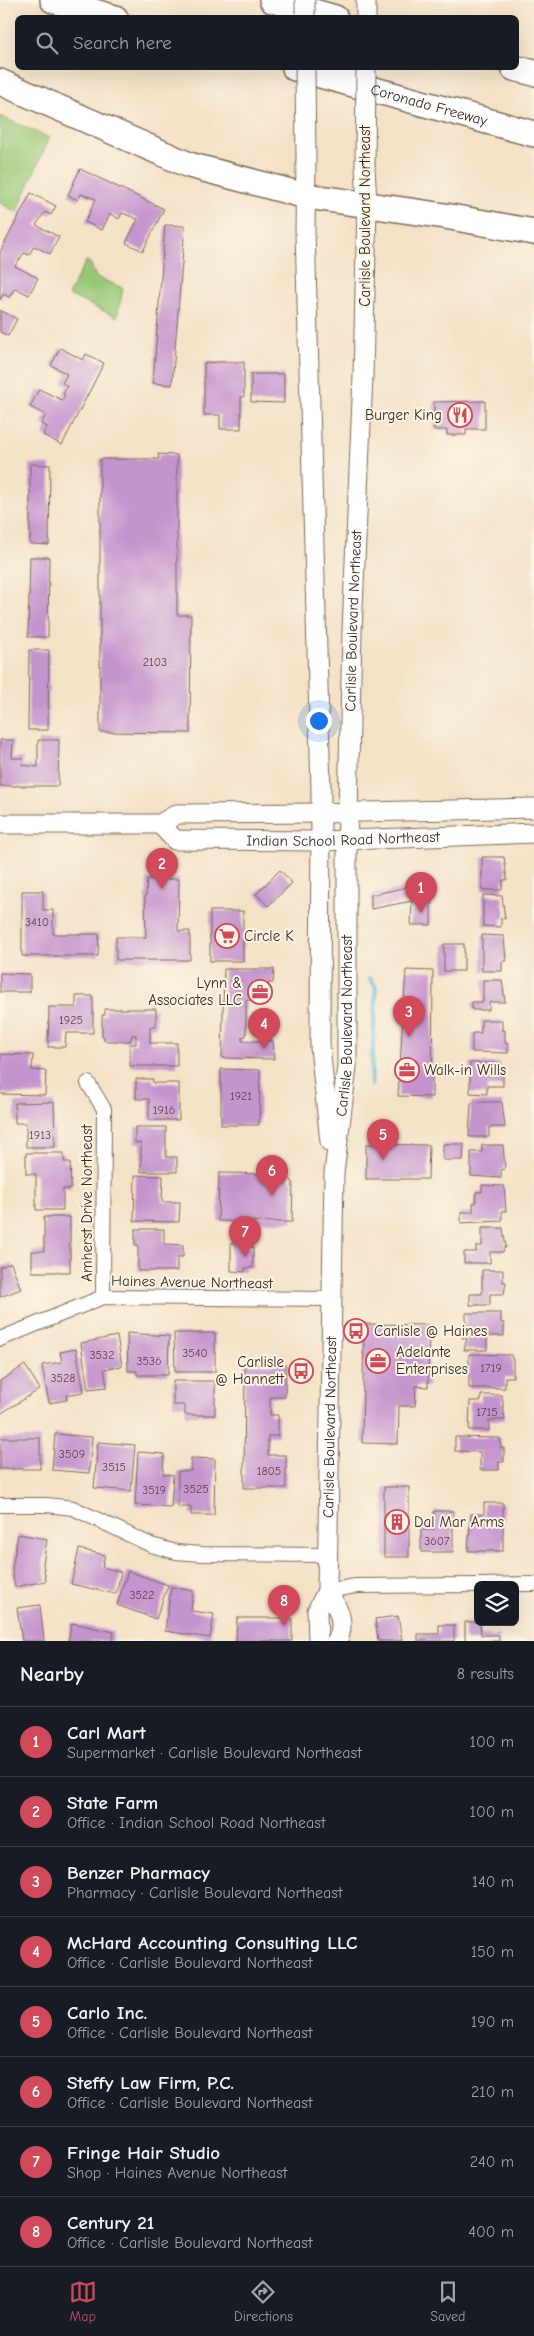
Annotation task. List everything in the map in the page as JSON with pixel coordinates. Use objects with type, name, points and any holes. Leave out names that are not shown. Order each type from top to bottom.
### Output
[{"type":"highway","points":[[53,0],[106,15]]},
{"type":"highway","points":[[272,0],[324,15]]},
{"type":"highway","points":[[519,69],[534,73]]},
{"type":"highway","name":"Coronado Freeway","points":[[302,70],[534,134]]},
{"type":"highway","points":[[0,82],[189,165],[306,196],[367,204],[534,232]]},
{"type":"main road","points":[[305,0],[305,15]]},
{"type":"main road","points":[[366,0],[366,15]]},
{"type":"main road","name":"Carlisle Boulevard Northeast","points":[[305,70],[305,231],[321,813],[320,1047],[334,1173]]},
{"type":"main road","name":"Carlisle Boulevard Northeast","points":[[318,1641],[317,1611],[327,1590],[326,1554],[334,1173],[347,1067],[347,840],[352,631],[363,376],[367,204],[365,166],[366,70]]},
{"type":"main road","name":"Indian School Road Northeast","points":[[0,824],[160,824],[177,814],[534,808]]},
{"type":"main road","name":"Indian School Road Northeast","points":[[160,824],[175,840],[321,841],[534,833]]},
{"type":"main road","name":"Carlisle Boulevard Northeast","points":[[327,1590],[340,1612],[340,1636],[337,1641]]},
{"type":"street","name":"Amherst Drive Northeast","points":[[88,1082],[104,1109],[104,1297]]},
{"type":"street","name":"Haines Avenue Northeast","points":[[0,1339],[104,1297],[332,1299]]},
{"type":"street","points":[[0,1505],[47,1505],[73,1508],[151,1545],[176,1552],[202,1554],[326,1554]]},
{"type":"street","points":[[519,1584],[534,1584]]},
{"type":"street","points":[[327,1590],[356,1586],[474,1585]]},
{"type":"green space","points":[[0,116],[49,138],[17,212],[0,203]]},
{"type":"green space","points":[[86,261],[90,263],[96,277],[123,288],[117,317],[68,295]]},
{"type":"building","points":[[80,169],[164,209],[143,251],[126,243],[138,219],[122,213],[119,219],[110,214],[102,230],[85,222],[96,199],[81,194],[78,200],[68,195]]},
{"type":"building","points":[[31,193],[56,206],[51,215],[45,212],[36,225],[59,237],[50,254],[34,246],[29,255],[24,253],[15,266],[38,278],[29,295],[15,288],[9,297],[3,294],[0,300],[0,252]]},
{"type":"building","points":[[165,225],[185,226],[172,385],[153,383]]},
{"type":"building","points":[[0,310],[17,319],[8,336],[0,332]]},
{"type":"building","points":[[60,348],[83,360],[86,354],[104,363],[62,445],[43,435],[47,427],[41,424],[46,415],[30,407],[39,389],[62,400],[65,395],[63,394],[67,386],[62,383],[67,374],[51,365]]},
{"type":"building","points":[[244,362],[244,397],[241,397],[241,429],[220,429],[220,415],[204,415],[204,363]]},
{"type":"building","points":[[251,374],[284,374],[284,403],[251,402]]},
{"type":"building","name":"Burger King","points":[[485,401],[485,429],[466,429],[466,435],[447,435],[447,430],[434,430],[434,402]]},
{"type":"building","points":[[158,454],[177,455],[177,615],[191,615],[190,733],[100,732],[100,459],[159,459]]},
{"type":"building","points":[[30,464],[50,465],[49,545],[30,544]]},
{"type":"building","points":[[30,557],[49,557],[48,637],[28,637]]},
{"type":"building","points":[[29,650],[49,650],[48,730],[28,730]]},
{"type":"building","points":[[0,740],[13,740],[12,758],[23,758],[22,765],[38,767],[38,740],[59,740],[58,786],[0,786]]},
{"type":"building","points":[[482,857],[504,857],[507,880],[503,880],[502,890],[482,890]]},
{"type":"building","points":[[280,870],[292,883],[268,906],[256,894]]},
{"type":"building","points":[[147,879],[179,879],[178,931],[190,931],[190,960],[116,960],[116,937],[146,937],[145,896]]},
{"type":"building","points":[[412,886],[412,888],[422,888],[422,892],[431,893],[431,925],[411,925],[412,901],[371,909],[371,895]]},
{"type":"building","points":[[22,891],[43,891],[43,910],[53,910],[53,934],[99,934],[98,956],[22,956]]},
{"type":"building","points":[[483,895],[502,896],[505,919],[501,918],[501,927],[483,926]]},
{"type":"building","name":"Circle K","points":[[210,911],[243,911],[243,961],[210,961]]},
{"type":"building","points":[[482,935],[504,936],[506,961],[502,961],[502,971],[482,971]]},
{"type":"building","points":[[444,944],[464,944],[464,971],[444,971]]},
{"type":"building","points":[[224,969],[274,969],[273,983],[268,983],[267,1001],[246,1000],[246,1036],[242,1037],[242,1041],[273,1041],[274,1059],[222,1058]]},
{"type":"building","points":[[406,970],[433,971],[432,1097],[398,1096]]},
{"type":"building","points":[[0,973],[30,974],[30,992],[0,992]]},
{"type":"building","points":[[483,980],[502,980],[505,1002],[489,1002],[489,1010],[472,1010],[472,1002],[483,1002]]},
{"type":"building","points":[[76,996],[93,996],[93,1033],[66,1033],[65,1047],[48,1047],[49,1007],[76,1007]]},
{"type":"building","points":[[105,1009],[156,1009],[156,1027],[150,1027],[150,1043],[177,1043],[177,1066],[130,1066],[130,1044],[136,1044],[136,1035],[132,1035],[130,1041],[104,1041],[104,1037],[102,1037],[102,1015],[105,1015]]},
{"type":"building","points":[[481,1020],[502,1020],[502,1031],[505,1030],[505,1043],[508,1043],[508,1053],[472,1052],[472,1033],[481,1033]]},
{"type":"building","points":[[1,1054],[33,1055],[32,1070],[46,1071],[45,1095],[0,1094]]},
{"type":"building","points":[[470,1063],[500,1063],[500,1073],[503,1073],[503,1086],[487,1086],[487,1094],[470,1093]]},
{"type":"building","points":[[221,1069],[260,1070],[259,1125],[221,1125]]},
{"type":"building","points":[[136,1079],[153,1079],[153,1083],[179,1083],[179,1120],[149,1120],[149,1099],[136,1099]]},
{"type":"building","points":[[54,1102],[55,1147],[26,1147],[26,1123],[15,1123],[15,1103]]},
{"type":"building","points":[[502,1102],[505,1127],[489,1127],[489,1137],[469,1137],[471,1103]]},
{"type":"building","points":[[135,1127],[166,1127],[166,1157],[177,1157],[177,1172],[141,1172],[141,1143],[135,1143]]},
{"type":"building","points":[[366,1144],[429,1145],[428,1179],[366,1179]]},
{"type":"building","points":[[443,1144],[464,1144],[463,1160],[443,1160]]},
{"type":"building","points":[[482,1145],[503,1145],[505,1169],[501,1170],[501,1178],[471,1176],[471,1152],[482,1152]]},
{"type":"building","points":[[26,1153],[64,1153],[64,1162],[70,1162],[71,1189],[63,1189],[63,1210],[36,1210],[36,1174],[26,1174]]},
{"type":"building","points":[[219,1173],[285,1174],[293,1182],[292,1222],[218,1221]]},
{"type":"building","points":[[135,1175],[163,1176],[162,1202],[180,1202],[179,1222],[134,1221]]},
{"type":"building","points":[[482,1185],[504,1186],[506,1211],[502,1211],[502,1221],[461,1223],[461,1212],[473,1212],[473,1203],[476,1203],[476,1192],[482,1192]]},
{"type":"building","points":[[44,1217],[70,1217],[70,1272],[32,1272],[32,1251],[44,1251]]},
{"type":"building","points":[[482,1228],[503,1228],[506,1248],[504,1248],[503,1252],[490,1252],[490,1263],[464,1263],[464,1252],[476,1252],[476,1246],[482,1246]]},
{"type":"building","points":[[135,1229],[164,1229],[164,1244],[183,1245],[183,1257],[177,1257],[177,1271],[138,1271],[138,1245],[135,1245]]},
{"type":"building","points":[[231,1243],[245,1243],[245,1247],[253,1247],[253,1268],[245,1268],[245,1272],[231,1271]]},
{"type":"building","points":[[11,1263],[21,1289],[0,1297],[0,1267]]},
{"type":"building","points":[[482,1270],[503,1270],[503,1282],[506,1282],[504,1294],[490,1294],[490,1305],[470,1305],[470,1294],[482,1294]]},
{"type":"building","points":[[466,1313],[501,1313],[501,1323],[504,1323],[504,1336],[487,1336],[487,1350],[464,1350],[467,1338],[462,1338],[462,1325],[466,1325]]},
{"type":"building","points":[[364,1324],[429,1325],[428,1387],[416,1386],[415,1406],[399,1406],[398,1444],[362,1443]]},
{"type":"building","points":[[127,1333],[169,1336],[168,1375],[137,1375],[137,1371],[128,1371]]},
{"type":"building","points":[[174,1333],[215,1333],[215,1372],[175,1372]]},
{"type":"building","points":[[117,1336],[122,1366],[104,1369],[107,1387],[88,1389],[81,1343]]},
{"type":"building","points":[[76,1349],[84,1392],[66,1395],[67,1400],[49,1403],[42,1365],[62,1362],[60,1352]]},
{"type":"building","points":[[469,1354],[511,1355],[513,1360],[513,1377],[505,1377],[505,1388],[469,1388]]},
{"type":"building","points":[[245,1364],[286,1365],[285,1397],[270,1397],[270,1415],[278,1415],[278,1436],[268,1436],[268,1455],[286,1455],[286,1488],[244,1488]]},
{"type":"building","points":[[25,1365],[40,1389],[0,1414],[0,1381]]},
{"type":"building","points":[[173,1381],[215,1381],[215,1415],[185,1415],[185,1405],[173,1405]]},
{"type":"building","points":[[481,1395],[502,1395],[505,1420],[489,1420],[489,1430],[469,1430],[470,1401],[481,1401]]},
{"type":"building","points":[[55,1434],[92,1437],[89,1473],[52,1470]]},
{"type":"building","points":[[455,1437],[500,1438],[501,1448],[504,1448],[504,1462],[499,1462],[499,1470],[480,1470],[480,1452],[455,1451]]},
{"type":"building","points":[[0,1438],[40,1438],[40,1469],[0,1469]]},
{"type":"building","points":[[98,1442],[135,1445],[131,1491],[94,1488]]},
{"type":"building","points":[[138,1452],[164,1454],[163,1474],[173,1475],[171,1507],[135,1505]]},
{"type":"building","points":[[191,1458],[215,1459],[214,1515],[191,1515],[191,1507],[178,1507],[178,1471],[191,1471]]},
{"type":"building","name":"Dal Mar Arms","points":[[384,1487],[409,1487],[409,1557],[384,1557]]},
{"type":"building","points":[[484,1503],[503,1503],[503,1551],[468,1551],[471,1514],[484,1514]]},
{"type":"building","points":[[434,1511],[453,1511],[453,1552],[421,1552],[421,1530],[434,1530]]},
{"type":"building","points":[[18,1534],[47,1539],[43,1564],[46,1581],[15,1587],[12,1569]]},
{"type":"building","points":[[79,1549],[105,1555],[102,1567],[121,1572],[116,1594],[71,1584]]},
{"type":"building","points":[[128,1571],[168,1585],[156,1619],[117,1605]]},
{"type":"building","points":[[171,1587],[193,1591],[191,1611],[214,1614],[210,1638],[165,1631]]},
{"type":"building","points":[[40,1605],[44,1641],[22,1641],[17,1608]]},
{"type":"building","points":[[398,1616],[402,1641],[378,1641],[375,1619]]},
{"type":"building","points":[[237,1618],[292,1618],[292,1641],[236,1641]]},
{"type":"building","points":[[465,1622],[474,1622],[474,1626],[480,1626],[481,1635],[499,1635],[499,1641],[465,1641]]},
{"type":"building","points":[[72,1623],[114,1632],[112,1641],[68,1641]]},
{"type":"building","points":[[439,1625],[454,1625],[454,1641],[418,1641],[418,1634],[439,1634]]},
{"type":"waterway","points":[[370,979],[376,987],[371,1085]]},
{"type":"place","name":"Burger King","points":[[460,415]]},
{"type":"place","name":"State Farm","points":[[162,889]]},
{"type":"place","name":"Carl Mart","points":[[421,913]]},
{"type":"place","name":"Circle K","points":[[227,936]]},
{"type":"place","name":"Lynn & Associates LLC","points":[[260,992]]},
{"type":"place","name":"Benzer Pharmacy","points":[[409,1037]]},
{"type":"place","name":"McHard Accounting Consulting LLC","points":[[264,1049]]},
{"type":"place","name":"Walk-in Wills","points":[[407,1070]]},
{"type":"place","name":"Carlo Inc.","points":[[383,1160]]},
{"type":"place","name":"Steffy Law Firm, P.C.","points":[[272,1196]]},
{"type":"place","name":"Fringe Hair Studio","points":[[245,1257]]},
{"type":"place","name":"Carlisle @ Haines","points":[[356,1331]]},
{"type":"place","name":"Adelante Enterprises","points":[[378,1361]]},
{"type":"place","name":"Carlisle @ Hannett","points":[[301,1371]]},
{"type":"place","name":"Dal Mar Arms","points":[[397,1522]]},
{"type":"place","name":"Century 21","points":[[284,1626]]}]
